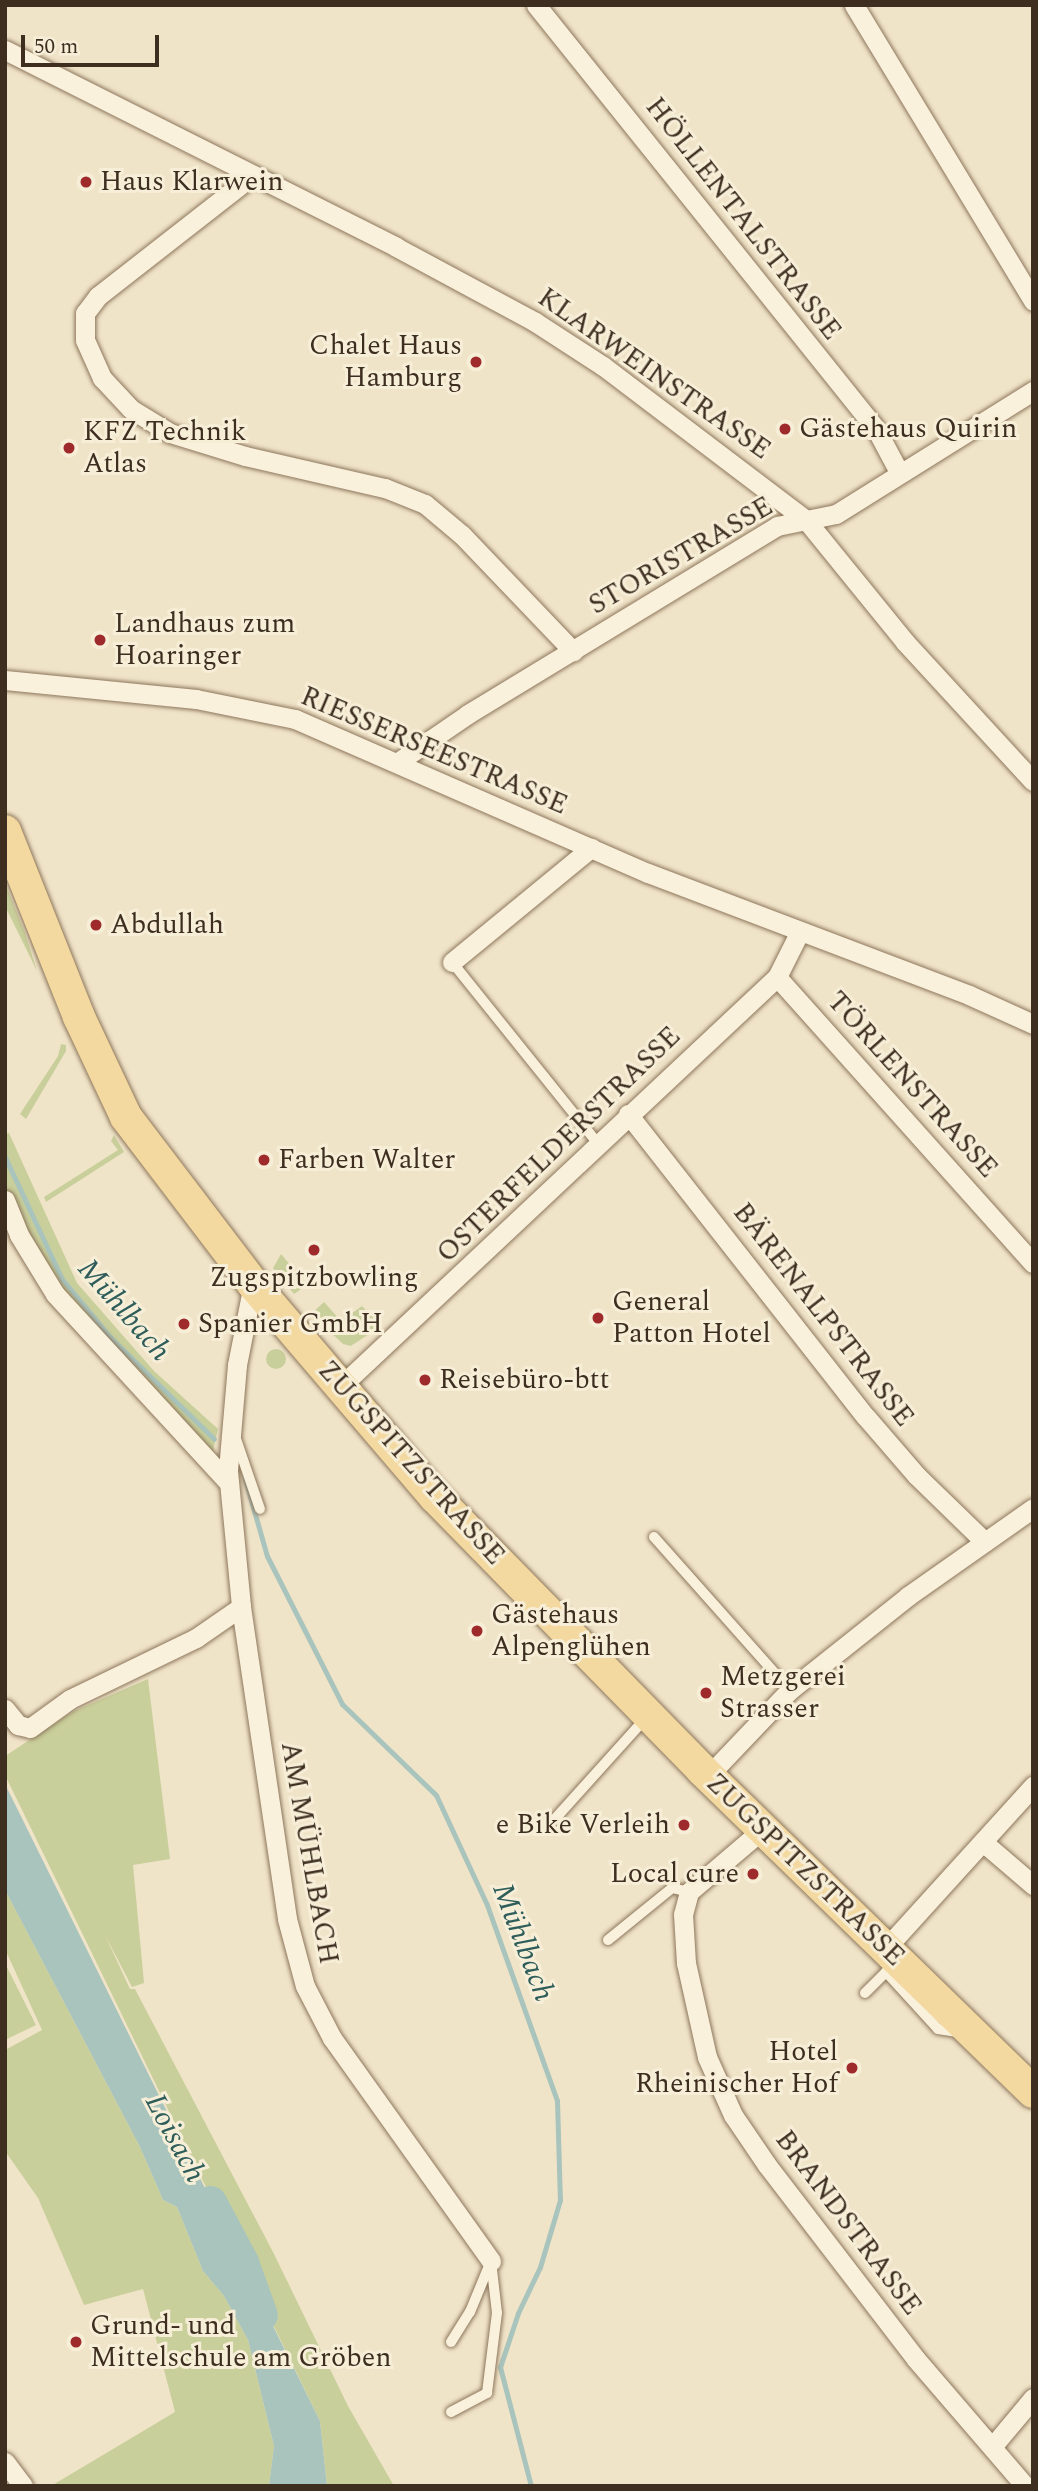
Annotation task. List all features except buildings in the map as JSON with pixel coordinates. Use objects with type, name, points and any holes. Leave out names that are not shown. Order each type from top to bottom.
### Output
[{"type":"main road","name":"ZUGSPITZSTRASSE","points":[[5,831],[84,1029],[126,1117],[143,1145],[253,1284],[435,1497],[891,1960],[975,2035],[1033,2092]]},
{"type":"street","name":"HÖLLENTALSTRASSE","points":[[536,5],[876,429],[900,472]]},
{"type":"street","points":[[854,5],[1033,302]]},
{"type":"street","name":"KLARWEINSTRASSE","points":[[5,50],[535,322],[603,366],[806,520],[905,642],[1033,781]]},
{"type":"street","points":[[253,175],[98,296],[85,313],[85,340],[102,377],[131,408],[170,433],[245,456],[385,488],[425,504],[462,535],[573,650]]},
{"type":"street","name":"STORISTRASSE","points":[[398,762],[573,650],[777,526],[836,514],[1033,391]]},
{"type":"street","name":"RIESSERSEESTRASSE","points":[[5,680],[196,698],[283,716],[398,762],[590,848],[799,933],[969,995],[1033,1024]]},
{"type":"street","name":"RIESSERSEESTRASSE","points":[[452,962],[590,848]]},
{"type":"street","name":"OSTERFELDERSTRASSE","points":[[342,1385],[777,977],[799,933]]},
{"type":"street","name":"TÖRLENSTRASSE","points":[[777,977],[1033,1263]]},
{"type":"street","name":"BÄRENALPSTRASSE","points":[[628,1114],[866,1417],[916,1475],[985,1542]]},
{"type":"street","points":[[5,1200],[19,1235],[54,1294],[228,1477]]},
{"type":"street","name":"AM MÜHLBACH","points":[[253,1284],[237,1365],[228,1477],[241,1607],[287,1919],[305,1986],[332,2038],[491,2260]]},
{"type":"street","points":[[708,1776],[790,1690],[1033,1508]]},
{"type":"street","points":[[5,1709],[18,1725],[30,1728],[70,1699],[196,1638],[241,1607]]},
{"type":"street","points":[[891,1960],[1033,1786]]},
{"type":"street","points":[[689,1892],[763,1829]]},
{"type":"street","points":[[984,1843],[1033,1885]]},
{"type":"street","name":"BRANDSTRASSE","points":[[689,1892],[683,1914],[697,2023],[707,2057],[733,2115],[856,2283],[1025,2486]]},
{"type":"street","points":[[992,2447],[1033,2398]]},
{"type":"street","points":[[5,2462],[23,2486]]},
{"type":"lane","points":[[452,962],[599,1145]]},
{"type":"lane","points":[[232,1433],[260,1508]]},
{"type":"lane","points":[[654,1537],[790,1690]]},
{"type":"lane","points":[[554,1820],[648,1716]]},
{"type":"lane","points":[[608,1940],[672,1888],[689,1892]]},
{"type":"lane","points":[[865,1993],[891,1960]]},
{"type":"lane","points":[[451,2342],[470,2312],[491,2260]]},
{"type":"lane","points":[[451,2412],[487,2393],[497,2313],[491,2260]]},
{"type":"green space","points":[[5,883],[25,933],[37,971],[5,906]]},
{"type":"green space","points":[[61,1044],[66,1045],[66,1051],[26,1119],[20,1114],[58,1056]]},
{"type":"green space","points":[[9,1133],[77,1283],[154,1371],[218,1429],[211,1459],[76,1314],[5,1190],[5,1134]]},
{"type":"green space","points":[[114,1135],[124,1152],[46,1202],[44,1197],[118,1150],[111,1141]]},
{"type":"green space","points":[[281,1254],[307,1285],[294,1294],[273,1268]]},
{"type":"green space","points":[[324,1302],[341,1321],[362,1306],[381,1326],[351,1346],[343,1344],[311,1314]]},
{"type":"green space","points":[[276,1349],[283,1352],[286,1359],[283,1366],[276,1369],[269,1366],[266,1359],[269,1352]]},
{"type":"green space","points":[[148,1679],[170,1859],[133,1865],[144,1983],[132,1987],[105,1935],[130,1989],[135,1989],[274,2254],[348,2406],[394,2486],[327,2486],[320,2421],[5,1775],[5,1756],[74,1711]]},
{"type":"green space","points":[[5,1890],[140,2147],[163,2200],[177,2207],[203,2271],[224,2296],[248,2340],[274,2446],[269,2486],[51,2486],[175,2412],[143,2289],[84,2305],[38,2198],[5,2151],[5,2050],[42,2030],[5,1949]]},
{"type":"green space","points":[[5,1963],[36,2025],[5,2040]]},
{"type":"water","points":[[5,1784],[320,2421],[327,2486],[269,2486],[274,2446],[248,2340],[224,2296],[203,2271],[177,2207],[163,2200],[140,2147],[5,1890]]},
{"type":"waterway","name":"Mühlbach","points":[[5,1157],[62,1279],[111,1338],[214,1439]]},
{"type":"waterway","name":"Mühlbach","points":[[245,1479],[267,1556],[342,1704],[436,1795],[487,1905],[557,2101],[560,2200],[540,2267],[518,2313],[500,2367],[531,2486]]},
{"type":"waterway","name":"Loisach","points":[[210,2202],[242,2262],[261,2315]]},
{"type":"place","name":"Haus Klarwein","points":[[86,182]]},
{"type":"place","name":"Chalet Haus Hamburg","points":[[476,362]]},
{"type":"place","name":"Gästehaus Quirin","points":[[785,429]]},
{"type":"place","name":"KFZ Technik Atlas","points":[[69,448]]},
{"type":"place","name":"Landhaus zum Hoaringer","points":[[100,640]]},
{"type":"place","name":"Abdullah","points":[[96,925]]},
{"type":"place","name":"Farben Walter","points":[[264,1160]]},
{"type":"place","name":"Zugspitzbowling","points":[[314,1250]]},
{"type":"place","name":"General Patton Hotel","points":[[598,1318]]},
{"type":"place","name":"Spanier GmbH","points":[[184,1324]]},
{"type":"place","name":"Reisebüro-btt","points":[[425,1380]]},
{"type":"place","name":"Gästehaus Alpenglühen","points":[[477,1631]]},
{"type":"place","name":"Metzgerei Strasser","points":[[706,1693]]},
{"type":"place","name":"e Bike Verleih","points":[[684,1825]]},
{"type":"place","name":"Local cure","points":[[753,1874]]},
{"type":"place","name":"Hotel Rheinischer Hof","points":[[852,2068]]},
{"type":"place","name":"Grund- und Mittelschule am Gröben","points":[[76,2342]]}]
